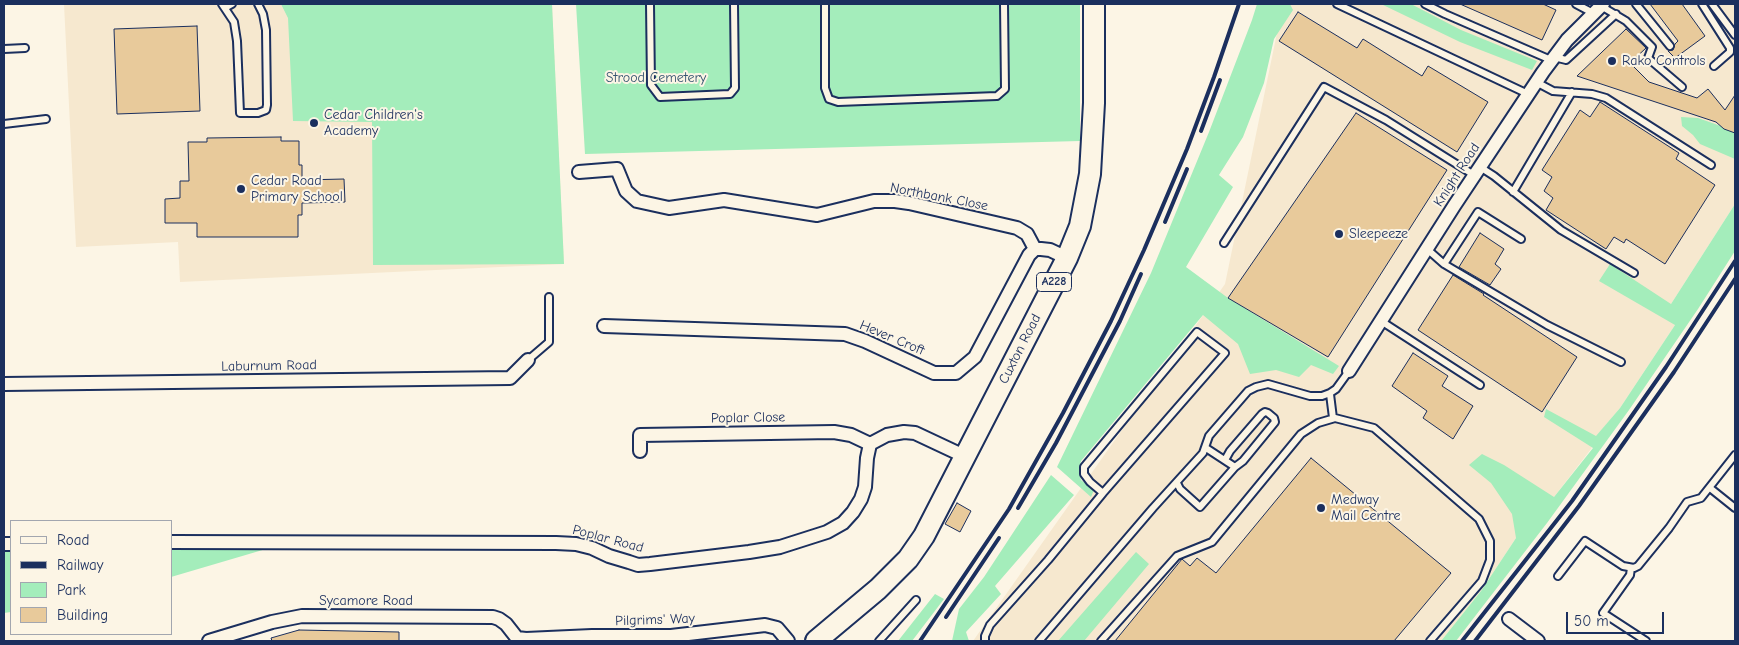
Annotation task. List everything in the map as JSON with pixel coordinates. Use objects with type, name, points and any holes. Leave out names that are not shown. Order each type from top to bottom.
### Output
[{"type":"main road","name":"Cuxton Road","points":[[816,641],[878,589],[908,559],[924,536],[1067,258],[1080,226],[1090,174],[1094,103],[1094,4]]},
{"type":"street","name":"Knight Road","points":[[1349,371],[1536,82],[1552,59],[1599,7]]},
{"type":"street","name":"Northbank Close","points":[[579,172],[617,169],[626,191],[637,201],[669,208],[724,200],[817,215],[874,201],[909,203],[1017,228],[1027,234],[1035,249]]},
{"type":"street","points":[[1035,249],[1047,249],[1067,258]]},
{"type":"street","name":"Hever Croft","points":[[604,326],[845,334],[865,341],[934,373],[956,372],[975,357],[1029,255],[1035,249]]},
{"type":"street","name":"Laburnum Road","points":[[4,384],[510,378],[528,360]]},
{"type":"street","name":"Poplar Close","points":[[640,451],[640,435],[834,432],[851,435],[870,444]]},
{"type":"street","points":[[870,444],[896,432],[911,432],[964,456]]},
{"type":"street","name":"Poplar Road","points":[[172,542],[556,542],[592,548],[609,556],[638,565],[749,552],[780,547],[810,538],[827,532],[843,523],[861,499],[865,487],[870,444]]},
{"type":"street","name":"Sycamore Road","points":[[209,641],[272,622],[302,616],[493,617],[506,624],[522,639]]},
{"type":"street","points":[[1510,618],[1538,641]]},
{"type":"street","name":"Pilgrims' Way","points":[[522,639],[592,636],[671,636],[765,624],[777,628],[788,641]]},
{"type":"lane","points":[[232,4],[224,6],[234,22],[237,41],[240,113],[258,113],[266,110],[267,105],[266,30],[263,14],[258,4]]},
{"type":"lane","points":[[650,4],[651,85],[660,97],[730,94],[735,88],[734,4]]},
{"type":"lane","points":[[825,4],[825,88],[830,99],[838,102],[997,96],[1005,89],[1004,4]]},
{"type":"lane","points":[[1337,4],[1528,94]]},
{"type":"lane","points":[[1425,4],[1552,59],[1566,60],[1616,14]]},
{"type":"lane","points":[[1576,4],[1599,7],[1616,14],[1626,21],[1652,47],[1648,58],[1682,87]]},
{"type":"lane","points":[[1636,4],[1670,46]]},
{"type":"lane","points":[[1702,4],[1730,48],[1730,52],[1714,66]]},
{"type":"lane","points":[[1712,4],[1735,35]]},
{"type":"lane","points":[[4,49],[25,48]]},
{"type":"lane","points":[[1536,82],[1553,91],[1599,95],[1606,98],[1711,165]]},
{"type":"lane","points":[[1224,243],[1324,87],[1513,192],[1561,230],[1634,273]]},
{"type":"lane","points":[[1513,192],[1572,92]]},
{"type":"lane","points":[[4,124],[46,119]]},
{"type":"lane","points":[[1444,264],[1478,212],[1522,240]]},
{"type":"lane","points":[[1427,248],[1444,264],[1547,325],[1621,362]]},
{"type":"lane","points":[[528,360],[549,342],[549,296]]},
{"type":"lane","points":[[1381,321],[1480,385]]},
{"type":"lane","points":[[985,641],[990,625],[1055,553],[1103,494],[1225,353],[1197,332],[1084,467],[1084,474],[1103,494]]},
{"type":"lane","points":[[1039,641],[1206,448],[1210,436],[1246,394],[1256,387],[1271,384],[1312,396],[1330,394],[1338,388],[1349,371]]},
{"type":"lane","points":[[1330,394],[1333,418]]},
{"type":"lane","points":[[1176,483],[1200,507],[1235,467],[1243,461],[1275,423],[1275,419],[1268,413],[1262,414],[1230,451],[1225,460]]},
{"type":"lane","points":[[1101,641],[1177,556],[1212,542],[1301,434],[1318,423],[1333,418],[1374,428],[1479,519],[1490,541],[1490,560],[1482,581],[1430,641]]},
{"type":"lane","points":[[1206,448],[1235,467]]},
{"type":"lane","points":[[1558,576],[1585,541],[1623,566],[1636,567],[1669,528],[1688,501],[1699,499],[1710,488],[1735,455]]},
{"type":"lane","points":[[1710,488],[1735,508]]},
{"type":"lane","points":[[1631,568],[1630,575],[1603,613],[1646,641]]},
{"type":"lane","points":[[879,641],[916,600]]},
{"type":"shaded area","name":"Cedar Children's Academy","points":[[64,4],[552,4],[564,264],[180,282],[178,242],[76,247]]},
{"type":"shaded area","points":[[1283,4],[1735,4],[1735,204],[1671,304],[1675,325],[1620,408],[1596,437],[1591,449],[1554,497],[1516,538],[1481,591],[1441,641],[973,641],[1225,284]]},
{"type":"green space","points":[[281,4],[552,4],[564,264],[373,265],[372,122],[293,121],[288,18]]},
{"type":"green space","name":"Strood Cemetery","points":[[576,4],[1080,4],[1080,141],[585,154]]},
{"type":"green space","points":[[1257,4],[1290,4],[1293,10],[1274,39],[1264,83],[1243,137],[1219,175],[1233,187],[1186,267],[1228,298],[1339,366],[1333,374],[1311,365],[1299,377],[1276,370],[1250,374],[1238,344],[1203,315],[1081,461],[1079,470],[1081,480],[1094,490],[1091,497],[1057,467],[1151,273],[1209,132]]},
{"type":"green space","points":[[1381,4],[1411,4],[1461,30],[1537,61],[1532,70],[1460,42]]},
{"type":"green space","points":[[1681,117],[1698,118],[1735,131],[1735,159],[1700,144],[1682,126]]},
{"type":"green space","points":[[1735,204],[1735,251],[1698,309],[1629,410],[1547,523],[1456,641],[1441,641],[1481,591],[1516,538],[1512,514],[1491,483],[1469,465],[1482,454],[1504,465],[1554,497],[1593,448],[1544,417],[1546,409],[1596,436],[1620,408],[1675,325],[1599,281],[1610,264],[1671,304]]},
{"type":"green space","points":[[1051,475],[1074,495],[995,586],[1001,594],[966,632],[969,641],[952,641],[959,609],[984,577]]},
{"type":"green space","points":[[172,547],[266,549],[172,577]]},
{"type":"green space","points":[[10,551],[10,612],[4,613],[4,552]]},
{"type":"green space","points":[[1136,552],[1149,564],[1084,641],[1058,641]]},
{"type":"green space","points":[[935,594],[944,599],[912,641],[898,641]]},
{"type":"building","points":[[1460,4],[1543,4],[1556,10],[1542,40]]},
{"type":"building","points":[[1650,4],[1682,4],[1705,36],[1675,58],[1668,51],[1673,50],[1678,41]]},
{"type":"building","points":[[1298,12],[1357,48],[1363,39],[1422,76],[1428,66],[1488,102],[1457,152],[1279,41]]},
{"type":"building","points":[[197,26],[200,111],[117,114],[114,29]]},
{"type":"building","points":[[1626,29],[1646,48],[1630,63],[1649,82],[1697,98],[1708,89],[1725,110],[1735,95],[1735,133],[1724,129],[1716,122],[1577,76]]},
{"type":"building","points":[[1600,102],[1679,153],[1676,159],[1715,185],[1665,264],[1626,239],[1624,243],[1614,237],[1606,249],[1546,210],[1553,198],[1544,191],[1552,177],[1542,170],[1580,110],[1590,117]]},
{"type":"building","name":"Sleepeeze","points":[[1356,113],[1447,170],[1328,357],[1228,298]]},
{"type":"building","name":"Cedar Road Primary School","points":[[281,137],[281,141],[299,141],[299,165],[302,165],[302,180],[344,179],[345,202],[302,203],[302,215],[298,215],[298,237],[197,237],[197,223],[165,223],[165,199],[180,198],[180,181],[189,181],[188,142],[207,142],[207,138]]},
{"type":"building","points":[[1480,233],[1504,249],[1495,264],[1501,269],[1490,285],[1459,267]]},
{"type":"building","points":[[1453,275],[1577,357],[1542,412],[1418,330]]},
{"type":"building","points":[[1413,353],[1448,376],[1442,386],[1473,406],[1453,439],[1423,418],[1427,411],[1392,386]]},
{"type":"building","name":"Medway Mail Centre","points":[[1311,458],[1451,573],[1394,641],[1115,641],[1182,559],[1190,566],[1197,558],[1216,573]]},
{"type":"building","points":[[957,503],[971,511],[960,532],[945,524]]},
{"type":"building","points":[[299,630],[399,632],[399,641],[272,641],[271,638]]},
{"type":"railway","points":[[920,641],[1009,509],[1063,413],[1111,321],[1187,149],[1239,4]]},
{"type":"railway","points":[[1201,131],[1220,80]]},
{"type":"railway","points":[[1165,222],[1187,169]]},
{"type":"railway","points":[[1462,641],[1572,501],[1666,367],[1735,261]]},
{"type":"railway","points":[[1018,508],[1056,443],[1120,321],[1141,274]]},
{"type":"railway","points":[[1475,641],[1579,506],[1674,372],[1735,279]]},
{"type":"railway","points":[[946,617],[999,538]]},
{"type":"place","name":"Rako Controls","points":[[1612,61]]},
{"type":"place","name":"Cedar Children's Academy","points":[[314,123]]},
{"type":"place","name":"Cedar Road Primary School","points":[[241,189]]},
{"type":"place","name":"Sleepeeze","points":[[1339,234]]},
{"type":"place","name":"Medway Mail Centre","points":[[1321,508]]}]
